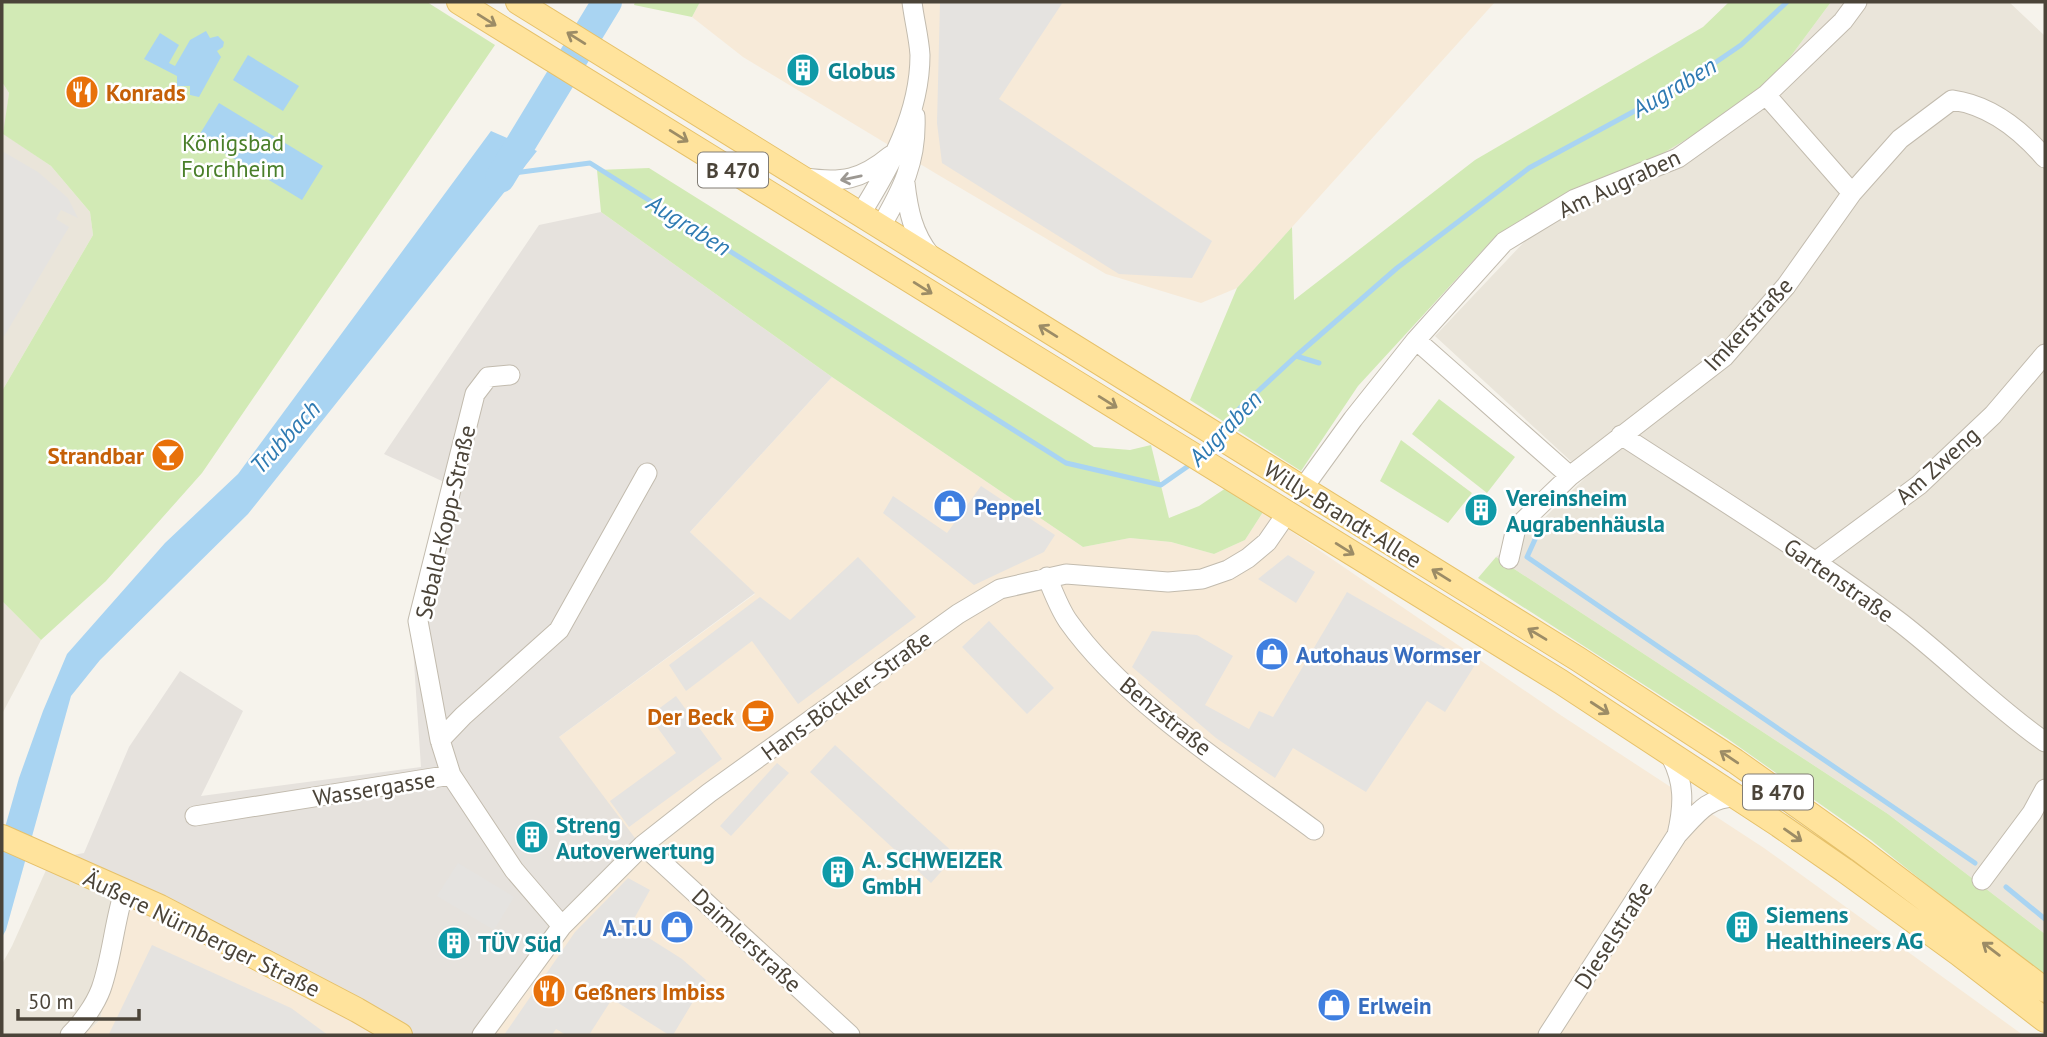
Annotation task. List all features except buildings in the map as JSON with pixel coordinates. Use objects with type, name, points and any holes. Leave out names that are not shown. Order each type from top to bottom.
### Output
[{"type":"main road","name":"Willy-Brandt-Allee","points":[[459,2],[1561,682],[1736,797],[1896,907],[2045,1020]]},
{"type":"main road","name":"Willy-Brandt-Allee","points":[[524,6],[1578,659],[1735,761],[1860,850],[2045,990]]},
{"type":"main road","points":[[855,245],[870,221]]},
{"type":"main road","points":[[1287,513],[1303,488]]},
{"type":"main road","name":"Äußere Nürnberger Straße","points":[[2,837],[160,907],[280,968],[391,1032]]},
{"type":"street","points":[[870,221],[905,183],[912,163],[920,53],[912,2]]},
{"type":"street","name":"Am Augraben","points":[[1303,488],[1353,419],[1416,340],[1504,242],[1575,199],[1678,158],[1766,95],[1843,21],[1857,2]]},
{"type":"street","points":[[1766,95],[1852,193]]},
{"type":"street","name":"Imkerstraße","points":[[1509,559],[1516,528],[1570,476],[1724,357],[1786,286],[1852,193],[1900,139],[1952,100],[1973,103],[2025,135],[2045,158]]},
{"type":"street","points":[[870,221],[894,153],[915,105]]},
{"type":"street","points":[[800,178],[833,181],[850,179],[875,168],[894,153]]},
{"type":"street","points":[[905,183],[919,242],[935,261]]},
{"type":"street","points":[[1416,340],[1570,476]]},
{"type":"street","name":"Am Zweng","points":[[1815,562],[1919,485],[1993,415],[2045,354]]},
{"type":"street","name":"Sebald-Kopp-Straße","points":[[451,775],[440,740],[418,621],[475,394],[488,377],[510,375]]},
{"type":"street","name":"Gartenstraße","points":[[1621,435],[1815,562],[1902,624],[2022,726],[2045,742]]},
{"type":"street","points":[[440,740],[559,630],[647,473]]},
{"type":"street","name":"Hans-Böckler-Straße","points":[[482,1035],[562,926],[643,845],[709,793],[958,614],[1000,589],[1047,577],[1087,574],[1168,582],[1202,579],[1228,570],[1248,558],[1267,542],[1287,513]]},
{"type":"street","name":"Benzstraße","points":[[1047,577],[1066,618],[1096,657],[1156,711],[1314,830]]},
{"type":"street","name":"Dieselstraße","points":[[1669,753],[1679,770],[1683,789],[1678,835]]},
{"type":"street","name":"Wassergasse","points":[[195,816],[451,775],[514,870],[562,926]]},
{"type":"street","points":[[1982,880],[2032,813],[2045,789]]},
{"type":"street","name":"Dieselstraße","points":[[1548,1035],[1678,835],[1702,808],[1721,797],[1736,797]]},
{"type":"street","name":"Daimlerstraße","points":[[643,845],[850,1035]]},
{"type":"street","points":[[70,1035],[79,1026],[101,990],[124,892]]},
{"type":"shaded area","points":[[700,2],[1495,2],[1237,288],[1201,303],[1106,274],[935,173],[743,57],[692,17]]},
{"type":"shaded area","points":[[940,2],[1063,2],[999,99],[1212,241],[1192,278],[1119,274],[942,163],[937,123]]},
{"type":"shaded area","points":[[1831,2],[2009,2],[2045,36],[2045,934],[1888,814],[1496,557],[1537,525],[1587,476],[1435,336],[1525,241],[1648,162],[1762,95]]},
{"type":"shaded area","points":[[2,82],[9,93],[4,134],[51,166],[90,212],[93,235],[2,391]]},
{"type":"shaded area","points":[[2,151],[38,172],[68,198],[78,218],[61,210],[56,219],[69,227],[2,340]]},
{"type":"shaded area","points":[[601,212],[832,377],[690,532],[755,593],[559,737],[641,846],[483,1035],[400,1035],[51,859],[84,853],[129,747],[180,671],[243,711],[201,796],[421,767],[411,617],[444,482],[384,454],[539,225]]},
{"type":"shaded area","points":[[832,377],[1083,547],[1130,538],[1171,542],[1214,554],[1245,540],[1263,512],[1562,716],[1764,848],[2023,1035],[483,1035],[559,737],[755,594],[690,532]]},
{"type":"shaded area","points":[[981,486],[1055,535],[1044,552],[974,585],[883,513],[893,496],[947,533]]},
{"type":"shaded area","points":[[1288,555],[1315,572],[1296,603],[1258,579]]},
{"type":"shaded area","points":[[858,557],[916,617],[798,704],[752,641],[686,691],[669,665],[760,597],[790,620]]},
{"type":"shaded area","points":[[1347,592],[1475,665],[1445,712],[1427,701],[1366,792],[1293,748],[1275,778],[1216,738],[1132,667],[1152,631],[1197,635],[1233,656],[1205,705],[1249,729],[1259,711],[1273,717]]},
{"type":"shaded area","points":[[2,601],[41,640],[2,714]]},
{"type":"shaded area","points":[[989,621],[1054,688],[1027,714],[962,647]]},
{"type":"shaded area","points":[[676,696],[722,759],[629,827],[610,801],[676,753],[649,716]]},
{"type":"shaded area","points":[[835,745],[956,855],[931,883],[810,772]]},
{"type":"shaded area","points":[[777,763],[789,773],[731,836],[720,826]]},
{"type":"shaded area","points":[[51,859],[128,893],[100,1020],[84,1035],[2,1035],[2,964]]},
{"type":"shaded area","points":[[458,863],[514,897],[494,930],[437,896]]},
{"type":"shaded area","points":[[628,878],[650,890],[630,926],[682,959],[706,980],[673,1035],[612,999],[589,1035],[566,1035],[556,1029],[552,1035],[504,1035],[575,932]]},
{"type":"shaded area","points":[[128,893],[400,1035],[84,1035],[100,1020]]},
{"type":"shaded area","points":[[152,945],[291,1008],[328,1035],[109,1034]]},
{"type":"green space","name":"Königsbad Forchheim","points":[[2,2],[427,2],[495,45],[202,473],[106,581],[41,640],[2,601],[2,391],[93,235],[90,212],[51,166],[3,134],[9,93],[2,82]]},
{"type":"green space","points":[[635,2],[700,2],[692,17],[634,5]]},
{"type":"green space","points":[[1729,2],[1831,2],[1762,95],[1648,162],[1494,238],[1358,386],[1301,471],[1190,400],[1237,288],[1292,227],[1294,300],[1475,160],[1703,27]]},
{"type":"green space","points":[[649,168],[1094,447],[1130,450],[1151,445],[1169,518],[1199,506],[1229,486],[1263,512],[1245,540],[1214,554],[1171,542],[1130,538],[1083,547],[832,377],[601,212],[597,170]]},
{"type":"green space","points":[[1439,399],[1515,457],[1487,493],[1412,434]]},
{"type":"green space","points":[[1401,440],[1472,493],[1448,523],[1380,481]]},
{"type":"green space","points":[[1496,557],[1888,814],[2045,934],[2045,979],[1871,840],[1728,739],[1478,578]]},
{"type":"water","points":[[206,31],[210,38],[218,36],[224,42],[223,47],[217,51],[221,57],[199,97],[190,95],[190,86],[177,86],[177,76],[144,59],[160,33],[179,45],[169,63],[175,66],[190,40]]},
{"type":"water","points":[[248,55],[299,86],[283,111],[233,80]]},
{"type":"water","points":[[219,103],[323,166],[302,200],[198,137]]},
{"type":"water","points":[[491,131],[537,151],[248,514],[100,660],[71,696],[2,937],[2,838],[19,778],[67,654],[165,543],[238,474]]},
{"type":"waterway","name":"Trubbach","points":[[500,178],[607,2]]},
{"type":"waterway","name":"Augraben","points":[[1221,430],[1241,407],[1296,356],[1397,268],[1529,168],[1681,86],[1741,45],[1787,2]]},
{"type":"waterway","name":"Augraben","points":[[514,173],[590,163],[1066,463],[1161,485],[1194,462]]},
{"type":"waterway","points":[[1296,356],[1319,363]]},
{"type":"waterway","points":[[1537,535],[1527,557],[1975,863]]},
{"type":"waterway","points":[[2006,887],[2045,919]]},
{"type":"place","name":"Globus","points":[[803,70]]},
{"type":"place","name":"Konrads","points":[[82,92]]},
{"type":"place","name":"Strandbar","points":[[168,455]]},
{"type":"place","name":"Peppel","points":[[950,506]]},
{"type":"place","name":"Vereinsheim Augrabenhäusla","points":[[1481,510]]},
{"type":"place","name":"Autohaus Wormser","points":[[1272,654]]},
{"type":"place","name":"Der Beck","points":[[758,716]]},
{"type":"place","name":"Streng Autoverwertung","points":[[532,837]]},
{"type":"place","name":"A. SCHWEIZER GmbH","points":[[838,872]]},
{"type":"place","name":"A.T.U","points":[[677,927]]},
{"type":"place","name":"Siemens Healthineers AG","points":[[1742,927]]},
{"type":"place","name":"TÜV Süd","points":[[454,943]]},
{"type":"place","name":"Geßners Imbiss","points":[[549,991]]},
{"type":"place","name":"Erlwein","points":[[1334,1005]]}]
